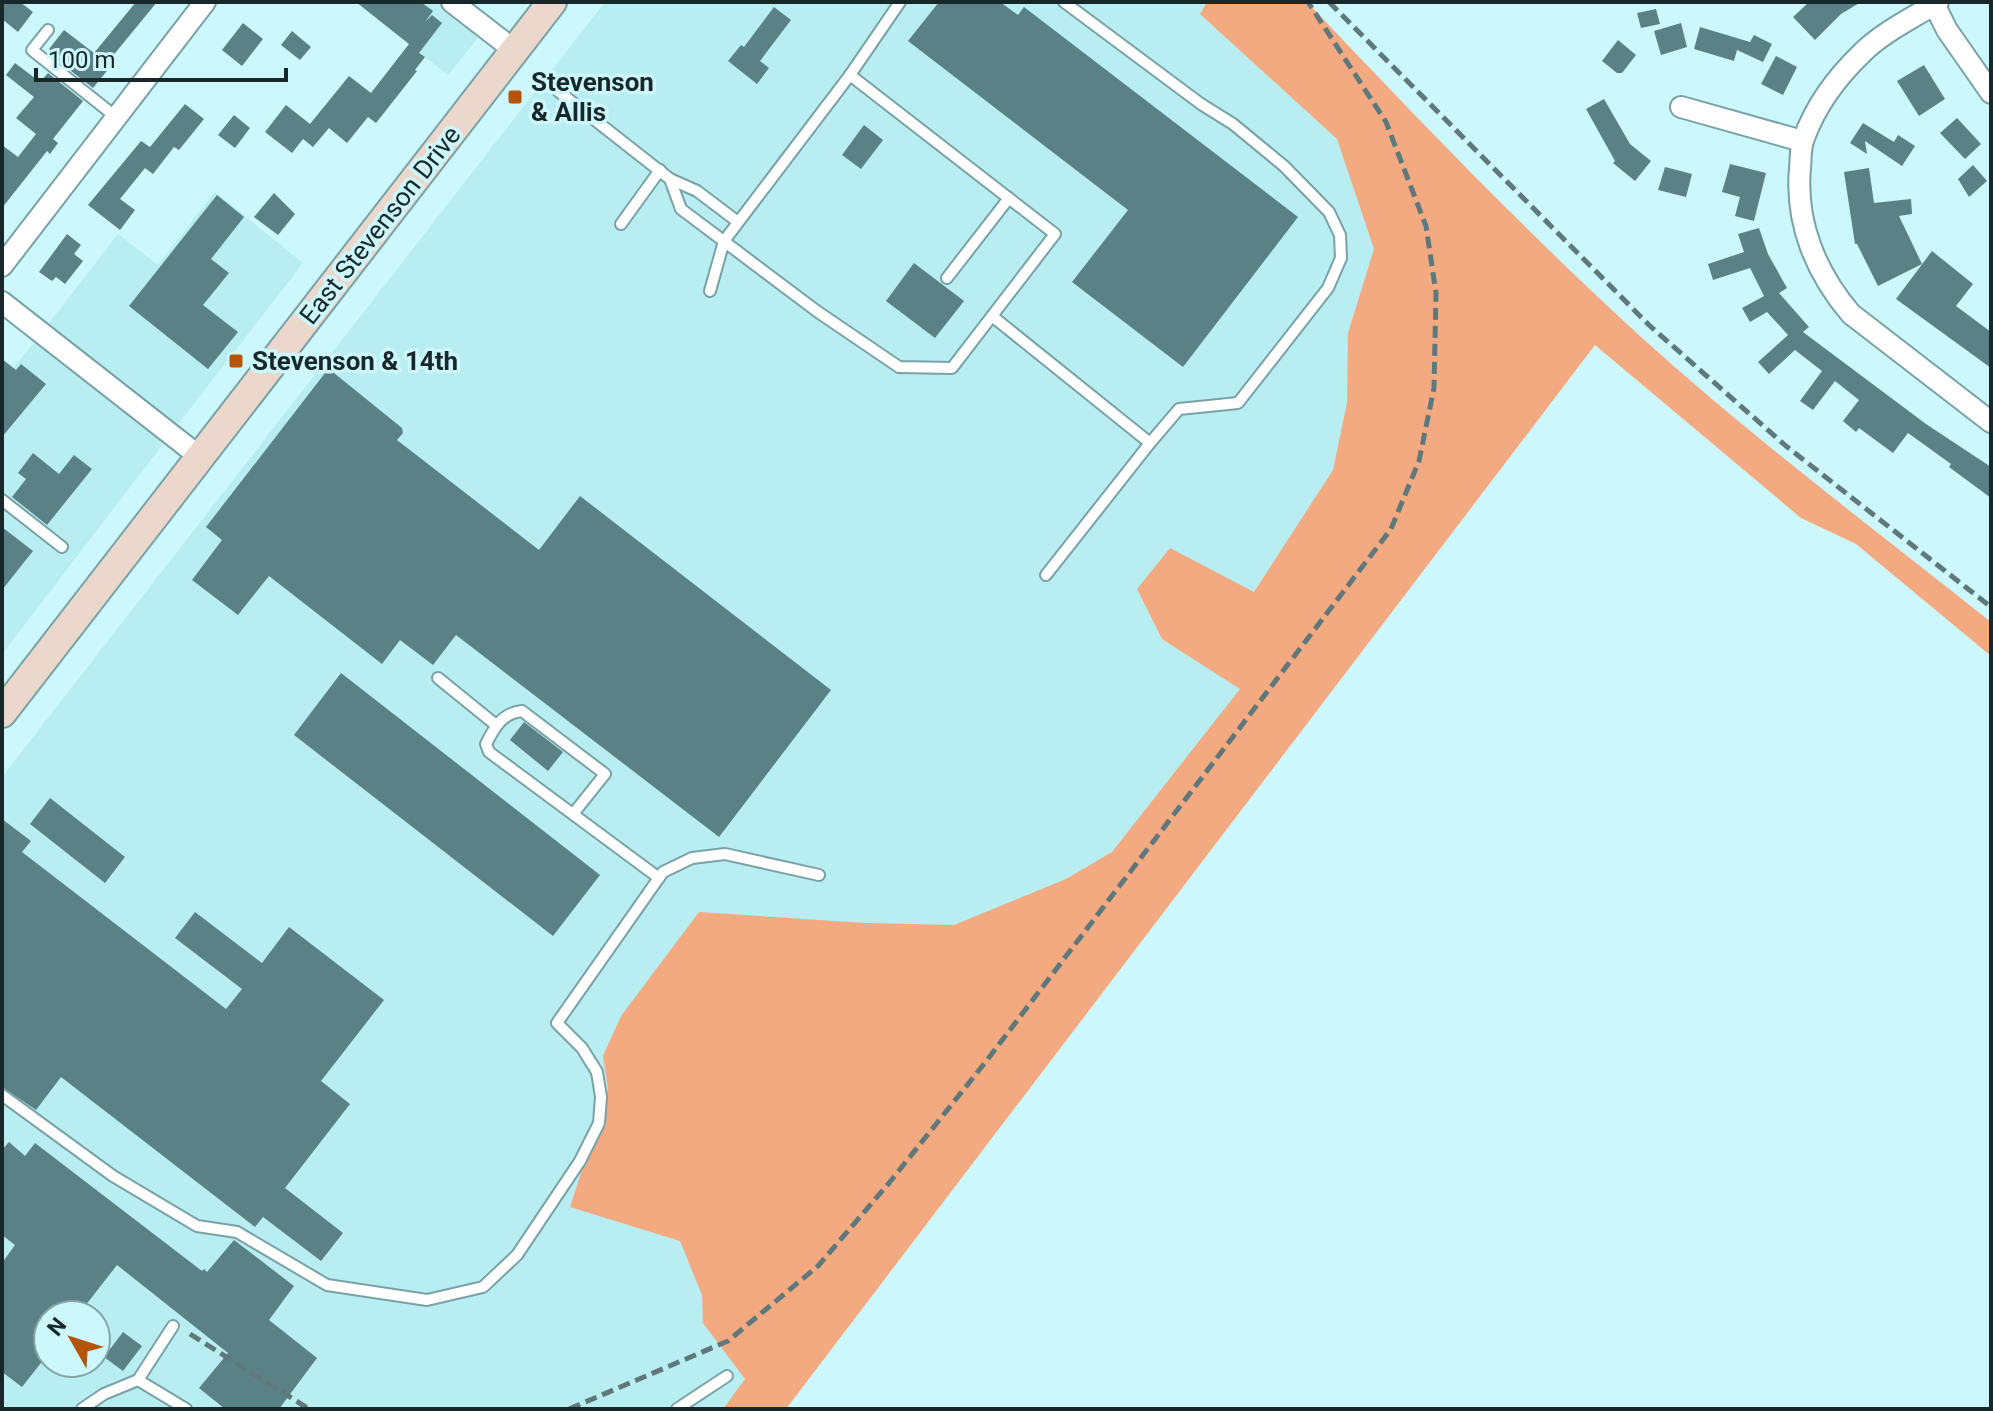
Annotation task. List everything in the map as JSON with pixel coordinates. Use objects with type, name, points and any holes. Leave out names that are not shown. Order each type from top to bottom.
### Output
[{"type":"main road","name":"East Stevenson Drive","points":[[3,710],[552,2]]},
{"type":"street","points":[[2,266],[205,2]]},
{"type":"street","points":[[452,2],[514,50]]},
{"type":"street","points":[[1991,93],[1947,30],[1935,3],[1863,51],[1829,89],[1802,141],[1799,180],[1801,214],[1818,266],[1832,292],[1870,330],[1991,422]]},
{"type":"street","points":[[1681,107],[1802,141]]},
{"type":"street","points":[[2,302],[200,457]]},
{"type":"lane","points":[[710,291],[724,241],[850,75],[900,2]]},
{"type":"lane","points":[[1046,575],[1179,409],[1238,403],[1328,288],[1341,258],[1340,235],[1329,212],[1284,166],[1233,124],[1201,104],[1064,2]]},
{"type":"lane","points":[[48,30],[32,50],[116,117]]},
{"type":"lane","points":[[670,179],[681,209],[818,312],[899,367],[952,368],[1055,234],[850,75]]},
{"type":"lane","points":[[558,91],[670,179],[697,191],[738,222]]},
{"type":"lane","points":[[621,224],[660,170]]},
{"type":"lane","points":[[947,278],[1009,198]]},
{"type":"lane","points":[[992,316],[1150,443]]},
{"type":"lane","points":[[2,500],[62,547]]},
{"type":"lane","points":[[438,678],[496,725]]},
{"type":"lane","points":[[573,814],[605,774],[522,711],[511,712],[496,725],[486,744],[489,752],[659,878]]},
{"type":"lane","points":[[2,1095],[113,1176],[185,1219],[197,1226],[237,1232],[327,1285],[427,1300],[483,1287],[517,1255],[580,1161],[599,1123],[601,1097],[597,1072],[582,1048],[557,1023],[663,872],[692,858],[725,854],[819,875]]},
{"type":"lane","points":[[82,1409],[104,1394],[138,1380],[173,1326]]},
{"type":"lane","points":[[677,1409],[727,1376]]},
{"type":"lane","points":[[138,1380],[186,1409]]},
{"type":"shaded area","points":[[367,2],[438,2],[478,38],[448,75],[362,7]]},
{"type":"shaded area","points":[[605,2],[1303,2],[1588,320],[740,1409],[2,1409],[2,777]]},
{"type":"shaded area","points":[[1207,2],[1307,2],[1512,214],[1640,336],[1769,446],[1991,622],[1991,656],[1856,544],[1801,518],[1595,345],[786,1409],[723,1409],[745,1379],[703,1323],[702,1295],[680,1241],[570,1207],[608,1089],[603,1056],[621,1016],[699,912],[865,923],[954,925],[1066,879],[1112,852],[1240,689],[1162,639],[1137,589],[1170,548],[1254,592],[1333,470],[1347,403],[1348,333],[1374,249],[1337,139],[1200,14]]},
{"type":"shaded area","points":[[215,192],[303,263],[179,423],[170,420],[49,323],[118,234],[158,265]]},
{"type":"shaded area","points":[[36,340],[127,411],[163,444],[2,654],[2,382]]},
{"type":"building","points":[[2,2],[20,2],[33,12],[18,32],[2,19]]},
{"type":"building","points":[[136,2],[157,2],[107,63],[111,66],[93,88],[57,60],[60,57],[49,49],[64,30],[94,53]]},
{"type":"building","points":[[356,2],[421,2],[433,11],[425,22],[432,15],[442,23],[419,53],[425,57],[417,71],[376,123],[368,117],[347,143],[329,128],[313,147],[303,139],[292,153],[265,132],[286,105],[310,124],[349,76],[371,93],[409,44]]},
{"type":"building","points":[[939,2],[1000,2],[1018,15],[1024,7],[1298,217],[1183,367],[1072,282],[1128,210],[908,41]]},
{"type":"building","points":[[1809,2],[1861,2],[1841,14],[1815,40],[1793,17]]},
{"type":"building","points":[[774,7],[791,20],[760,61],[769,68],[757,84],[728,61],[741,45],[744,47]]},
{"type":"building","points":[[1656,9],[1660,24],[1641,28],[1637,13]]},
{"type":"building","points":[[243,23],[263,39],[242,66],[222,50]]},
{"type":"building","points":[[1681,23],[1687,47],[1661,55],[1654,31]]},
{"type":"building","points":[[1700,27],[1750,42],[1754,35],[1772,44],[1763,62],[1737,50],[1734,61],[1694,49]]},
{"type":"building","points":[[292,31],[311,47],[300,60],[281,45]]},
{"type":"building","points":[[1618,40],[1636,55],[1622,73],[1617,73],[1602,61]]},
{"type":"building","points":[[1776,56],[1797,67],[1783,95],[1761,84]]},
{"type":"building","points":[[15,63],[40,82],[48,73],[83,101],[53,139],[58,143],[50,154],[47,151],[2,208],[2,145],[18,157],[36,134],[16,118],[34,97],[6,75]]},
{"type":"building","points":[[1924,65],[1945,99],[1919,116],[1897,81]]},
{"type":"building","points":[[1604,99],[1630,144],[1651,161],[1635,181],[1613,163],[1615,161],[1586,109]]},
{"type":"building","points":[[185,104],[204,119],[179,150],[174,147],[153,174],[145,168],[120,199],[135,210],[120,230],[88,205],[141,141],[150,147]]},
{"type":"building","points":[[234,115],[250,128],[235,148],[218,135]]},
{"type":"building","points":[[1957,118],[1981,144],[1965,159],[1940,133]]},
{"type":"building","points":[[1863,123],[1894,142],[1898,135],[1915,146],[1902,166],[1865,141],[1867,154],[1850,143]]},
{"type":"building","points":[[864,125],[883,140],[861,169],[842,155]]},
{"type":"building","points":[[1730,164],[1766,173],[1754,221],[1735,216],[1740,197],[1722,192]]},
{"type":"building","points":[[1973,165],[1987,181],[1969,197],[1958,179]]},
{"type":"building","points":[[1665,167],[1692,174],[1686,197],[1658,190]]},
{"type":"building","points":[[1869,168],[1874,203],[1911,199],[1912,214],[1899,216],[1922,264],[1878,286],[1855,244],[1844,172]]},
{"type":"building","points":[[274,193],[295,214],[278,235],[254,217]]},
{"type":"building","points":[[217,195],[244,217],[211,259],[229,273],[203,305],[238,332],[208,369],[129,306]]},
{"type":"building","points":[[1759,228],[1768,254],[1787,288],[1779,293],[1809,327],[1803,332],[1926,424],[1991,467],[1991,498],[1908,433],[1893,453],[1859,428],[1856,432],[1843,421],[1859,400],[1835,381],[1813,410],[1800,401],[1822,371],[1795,350],[1769,374],[1758,362],[1788,335],[1767,312],[1750,322],[1742,308],[1764,296],[1750,268],[1713,280],[1708,264],[1744,252],[1738,234]]},
{"type":"building","points":[[67,234],[81,245],[74,254],[83,261],[65,284],[56,277],[52,281],[39,272]]},
{"type":"building","points":[[1932,251],[1973,284],[1956,306],[1991,332],[1991,368],[1896,299]]},
{"type":"building","points":[[914,263],[964,301],[935,338],[886,301]]},
{"type":"building","points":[[2,359],[16,370],[21,364],[46,384],[2,437]]},
{"type":"building","points":[[325,373],[334,373],[402,428],[403,433],[397,440],[539,550],[580,496],[831,690],[719,837],[456,635],[433,665],[400,640],[382,664],[269,576],[238,615],[192,580],[222,540],[206,527]]},
{"type":"building","points":[[33,453],[59,474],[74,455],[92,469],[47,525],[12,497],[26,479],[18,473]]},
{"type":"building","points":[[2,527],[33,551],[2,590]]},
{"type":"building","points":[[341,673],[600,875],[553,936],[294,735]]},
{"type":"building","points":[[524,722],[563,752],[548,771],[510,740]]},
{"type":"building","points":[[50,798],[125,857],[105,883],[30,824]]},
{"type":"building","points":[[2,819],[31,841],[22,852],[226,1009],[242,989],[175,938],[195,912],[262,963],[289,927],[384,1000],[321,1081],[350,1104],[285,1188],[343,1233],[321,1261],[263,1217],[255,1227],[61,1077],[36,1110],[2,1087]]},
{"type":"building","points":[[9,1142],[25,1156],[35,1143],[202,1271],[207,1272],[234,1240],[294,1286],[269,1320],[317,1358],[279,1409],[225,1409],[199,1388],[228,1353],[117,1265],[90,1299],[32,1299],[32,1374],[22,1387],[2,1372],[2,1263],[15,1245],[2,1235],[2,1150]]},
{"type":"building","points":[[123,1332],[142,1346],[123,1371],[112,1363],[112,1346]]},
{"type":"railway","points":[[569,1409],[728,1341],[818,1266],[984,1064],[1391,529],[1419,461],[1434,388],[1436,293],[1426,226],[1386,122],[1308,2]]},
{"type":"railway","points":[[1329,2],[1649,325],[1786,446],[1991,607]]},
{"type":"railway","points":[[190,1334],[309,1409]]},
{"type":"place","name":"Stevenson & Allis","points":[[515,97]]},
{"type":"place","name":"Stevenson & 14th","points":[[236,361]]}]
